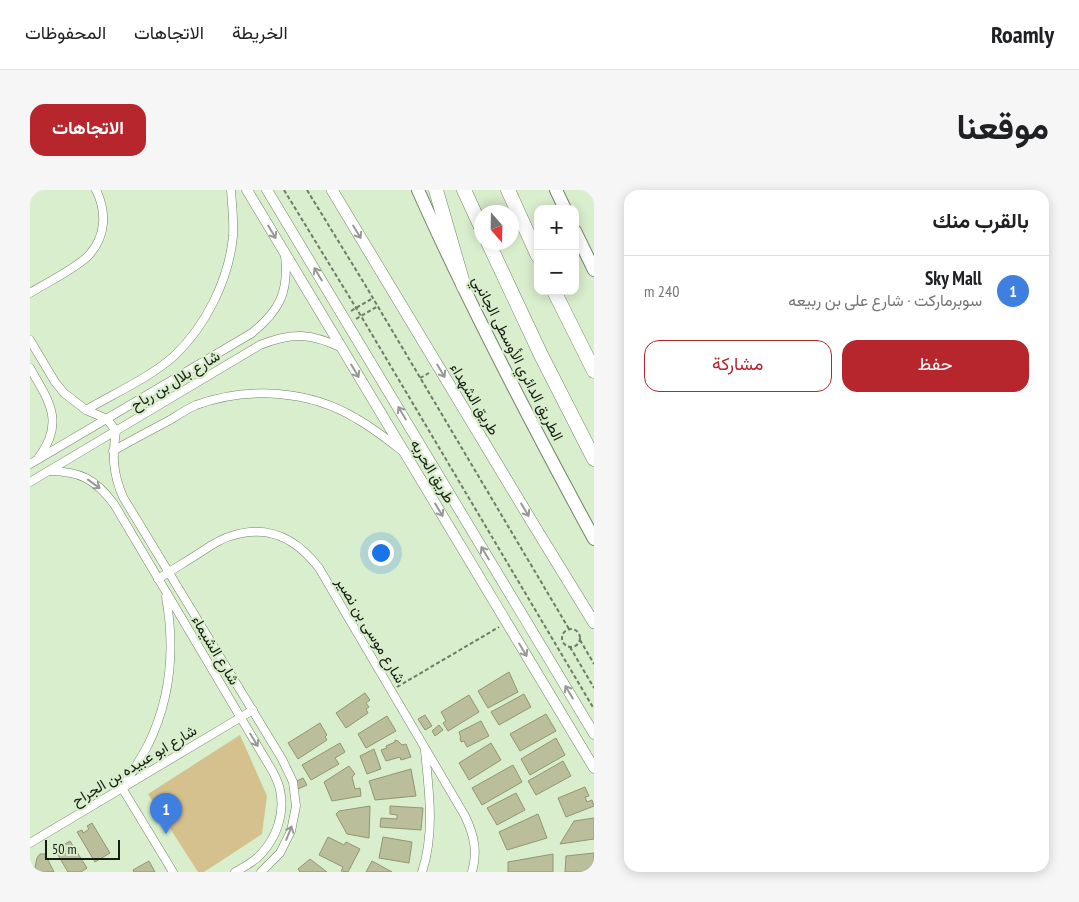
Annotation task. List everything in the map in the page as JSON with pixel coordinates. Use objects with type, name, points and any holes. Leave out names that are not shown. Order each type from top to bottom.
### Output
[{"type":"highway","name":"الطريق الدائري الأوسطى الجانبي","points":[[418,190],[530,419],[594,539]]},
{"type":"highway","points":[[436,190],[464,287]]},
{"type":"highway","points":[[464,190],[474,212]]},
{"type":"highway","points":[[508,190],[535,250]]},
{"type":"highway","points":[[556,190],[563,205]]},
{"type":"highway","points":[[579,239],[594,270]]},
{"type":"highway","points":[[492,250],[541,355],[594,459]]},
{"type":"highway","points":[[556,295],[594,371]]},
{"type":"main road","name":"طريق الشهداء","points":[[332,190],[594,623]]},
{"type":"street","points":[[30,292],[77,265],[89,256],[97,244],[103,230],[104,214],[101,200],[96,190]]},
{"type":"street","points":[[86,410],[150,373],[174,356],[192,336],[220,288],[228,262],[233,235],[231,190]]},
{"type":"street","name":"طريق الحريه","points":[[247,190],[594,768]]},
{"type":"street","name":"طريق الحريه","points":[[268,190],[594,734]]},
{"type":"street","name":"شارع بلال بن رباح","points":[[30,464],[252,333],[266,322],[277,307],[284,290],[287,272],[285,253]]},
{"type":"street","name":"شارع بلال بن رباح","points":[[30,482],[260,345],[276,339],[310,336],[342,348]]},
{"type":"street","points":[[30,340],[55,382],[64,393],[86,410],[107,419],[116,431]]},
{"type":"street","points":[[30,368],[50,403],[53,418],[52,433],[47,447],[38,460]]},
{"type":"street","points":[[113,451],[195,406],[222,397],[250,393],[278,393],[332,406],[357,418],[404,452],[420,443]]},
{"type":"street","name":"شارع الشيماء","points":[[116,431],[113,451],[115,474],[123,497],[253,710],[282,759],[293,782],[296,806],[292,831],[280,853],[261,872]]},
{"type":"street","name":"شارع الشيماء","points":[[49,471],[64,471],[79,475],[93,482],[105,492],[114,504],[273,772],[280,789],[282,807],[279,825],[271,841],[260,856],[235,872]]},
{"type":"street","name":"شارع موسى بن نصير","points":[[158,580],[214,544],[229,536],[246,532],[263,532],[280,536],[295,543],[308,554],[465,816],[472,832],[475,848],[472,872]]},
{"type":"street","points":[[166,592],[171,644],[170,669],[165,695],[158,720],[148,744],[122,788],[173,872]]},
{"type":"street","points":[[495,603],[510,594]]},
{"type":"street","name":"شارع ابو عبيده بن الجراح","points":[[30,844],[253,710]]},
{"type":"street","points":[[422,872],[428,845],[430,822],[430,798],[424,747]]},
{"type":"path","points":[[284,190],[594,709]]},
{"type":"path","points":[[307,190],[378,306],[569,629]]},
{"type":"path","points":[[346,320],[356,308],[373,298]]},
{"type":"path","points":[[346,320],[361,316],[378,306]]},
{"type":"path","points":[[391,690],[507,623]]},
{"type":"path","points":[[563,644],[561,637],[563,633],[569,629],[576,630],[594,664]]},
{"type":"path","points":[[563,644],[570,647],[576,646],[580,640]]},
{"type":"path","points":[[558,648],[563,644]]},
{"type":"path","points":[[570,647],[594,688]]},
{"type":"shaded area","points":[[240,735],[267,796],[262,834],[204,872],[198,872],[148,794]]},
{"type":"building","points":[[509,672],[518,692],[488,708],[478,691]]},
{"type":"building","points":[[365,693],[370,700],[366,703],[369,707],[366,709],[368,713],[346,728],[336,713]]},
{"type":"building","points":[[524,694],[531,707],[499,725],[491,712]]},
{"type":"building","points":[[469,695],[479,712],[448,731],[443,723],[446,721],[441,712]]},
{"type":"building","points":[[546,714],[556,731],[520,751],[510,734]]},
{"type":"building","points":[[425,715],[432,726],[425,730],[418,719]]},
{"type":"building","points":[[387,716],[396,731],[366,748],[358,734]]},
{"type":"building","points":[[481,721],[489,736],[467,747],[464,741],[461,742],[459,732]]},
{"type":"building","points":[[320,723],[327,735],[325,737],[327,740],[298,759],[288,743]]},
{"type":"building","points":[[439,725],[443,730],[435,736],[432,731]]},
{"type":"building","points":[[556,738],[565,755],[530,775],[521,759]]},
{"type":"building","points":[[395,740],[402,745],[406,744],[411,757],[401,760],[400,757],[386,761],[381,750],[387,748],[386,746],[395,742]]},
{"type":"building","points":[[340,743],[345,752],[335,758],[339,764],[311,780],[302,765]]},
{"type":"building","points":[[491,743],[501,760],[469,780],[459,763]]},
{"type":"building","points":[[374,749],[381,769],[367,774],[360,756]]},
{"type":"building","points":[[563,761],[571,776],[536,795],[528,781]]},
{"type":"building","points":[[513,765],[522,782],[482,805],[472,788]]},
{"type":"building","points":[[349,766],[355,774],[352,777],[355,789],[360,788],[361,796],[332,801],[324,782]]},
{"type":"building","points":[[411,769],[416,796],[375,800],[369,781]]},
{"type":"building","points":[[303,778],[307,785],[298,789],[295,782]]},
{"type":"building","points":[[585,787],[589,796],[585,797],[587,802],[592,800],[594,806],[566,817],[558,798]]},
{"type":"building","points":[[516,793],[525,810],[497,825],[487,808]]},
{"type":"building","points":[[370,806],[369,838],[347,834],[336,814],[339,811]]},
{"type":"building","points":[[390,806],[423,808],[421,830],[380,827],[381,818],[397,819],[397,815],[390,814]]},
{"type":"building","points":[[538,814],[547,838],[507,850],[499,832]]},
{"type":"building","points":[[594,818],[594,839],[560,844],[574,821]]},
{"type":"building","points":[[92,823],[110,853],[95,862],[77,832],[82,830],[83,833],[89,829],[87,826]]},
{"type":"building","points":[[328,837],[344,845],[346,842],[360,849],[348,872],[341,871],[343,867],[319,855]]},
{"type":"building","points":[[383,837],[412,842],[409,863],[379,858]]},
{"type":"building","points":[[70,841],[87,868],[81,872],[68,872],[55,850]]},
{"type":"building","points":[[594,853],[594,869],[590,872],[565,872],[566,856]]},
{"type":"building","points":[[40,854],[45,854],[54,872],[34,872],[37,858]]},
{"type":"building","points":[[553,854],[553,872],[508,872],[508,862]]},
{"type":"building","points":[[310,859],[327,872],[300,872],[298,869]]},
{"type":"building","points":[[149,861],[155,872],[134,872],[133,870]]},
{"type":"building","points":[[372,861],[392,872],[366,872]]},
{"type":"place","name":"Sky Mall","points":[[166,834]]}]
